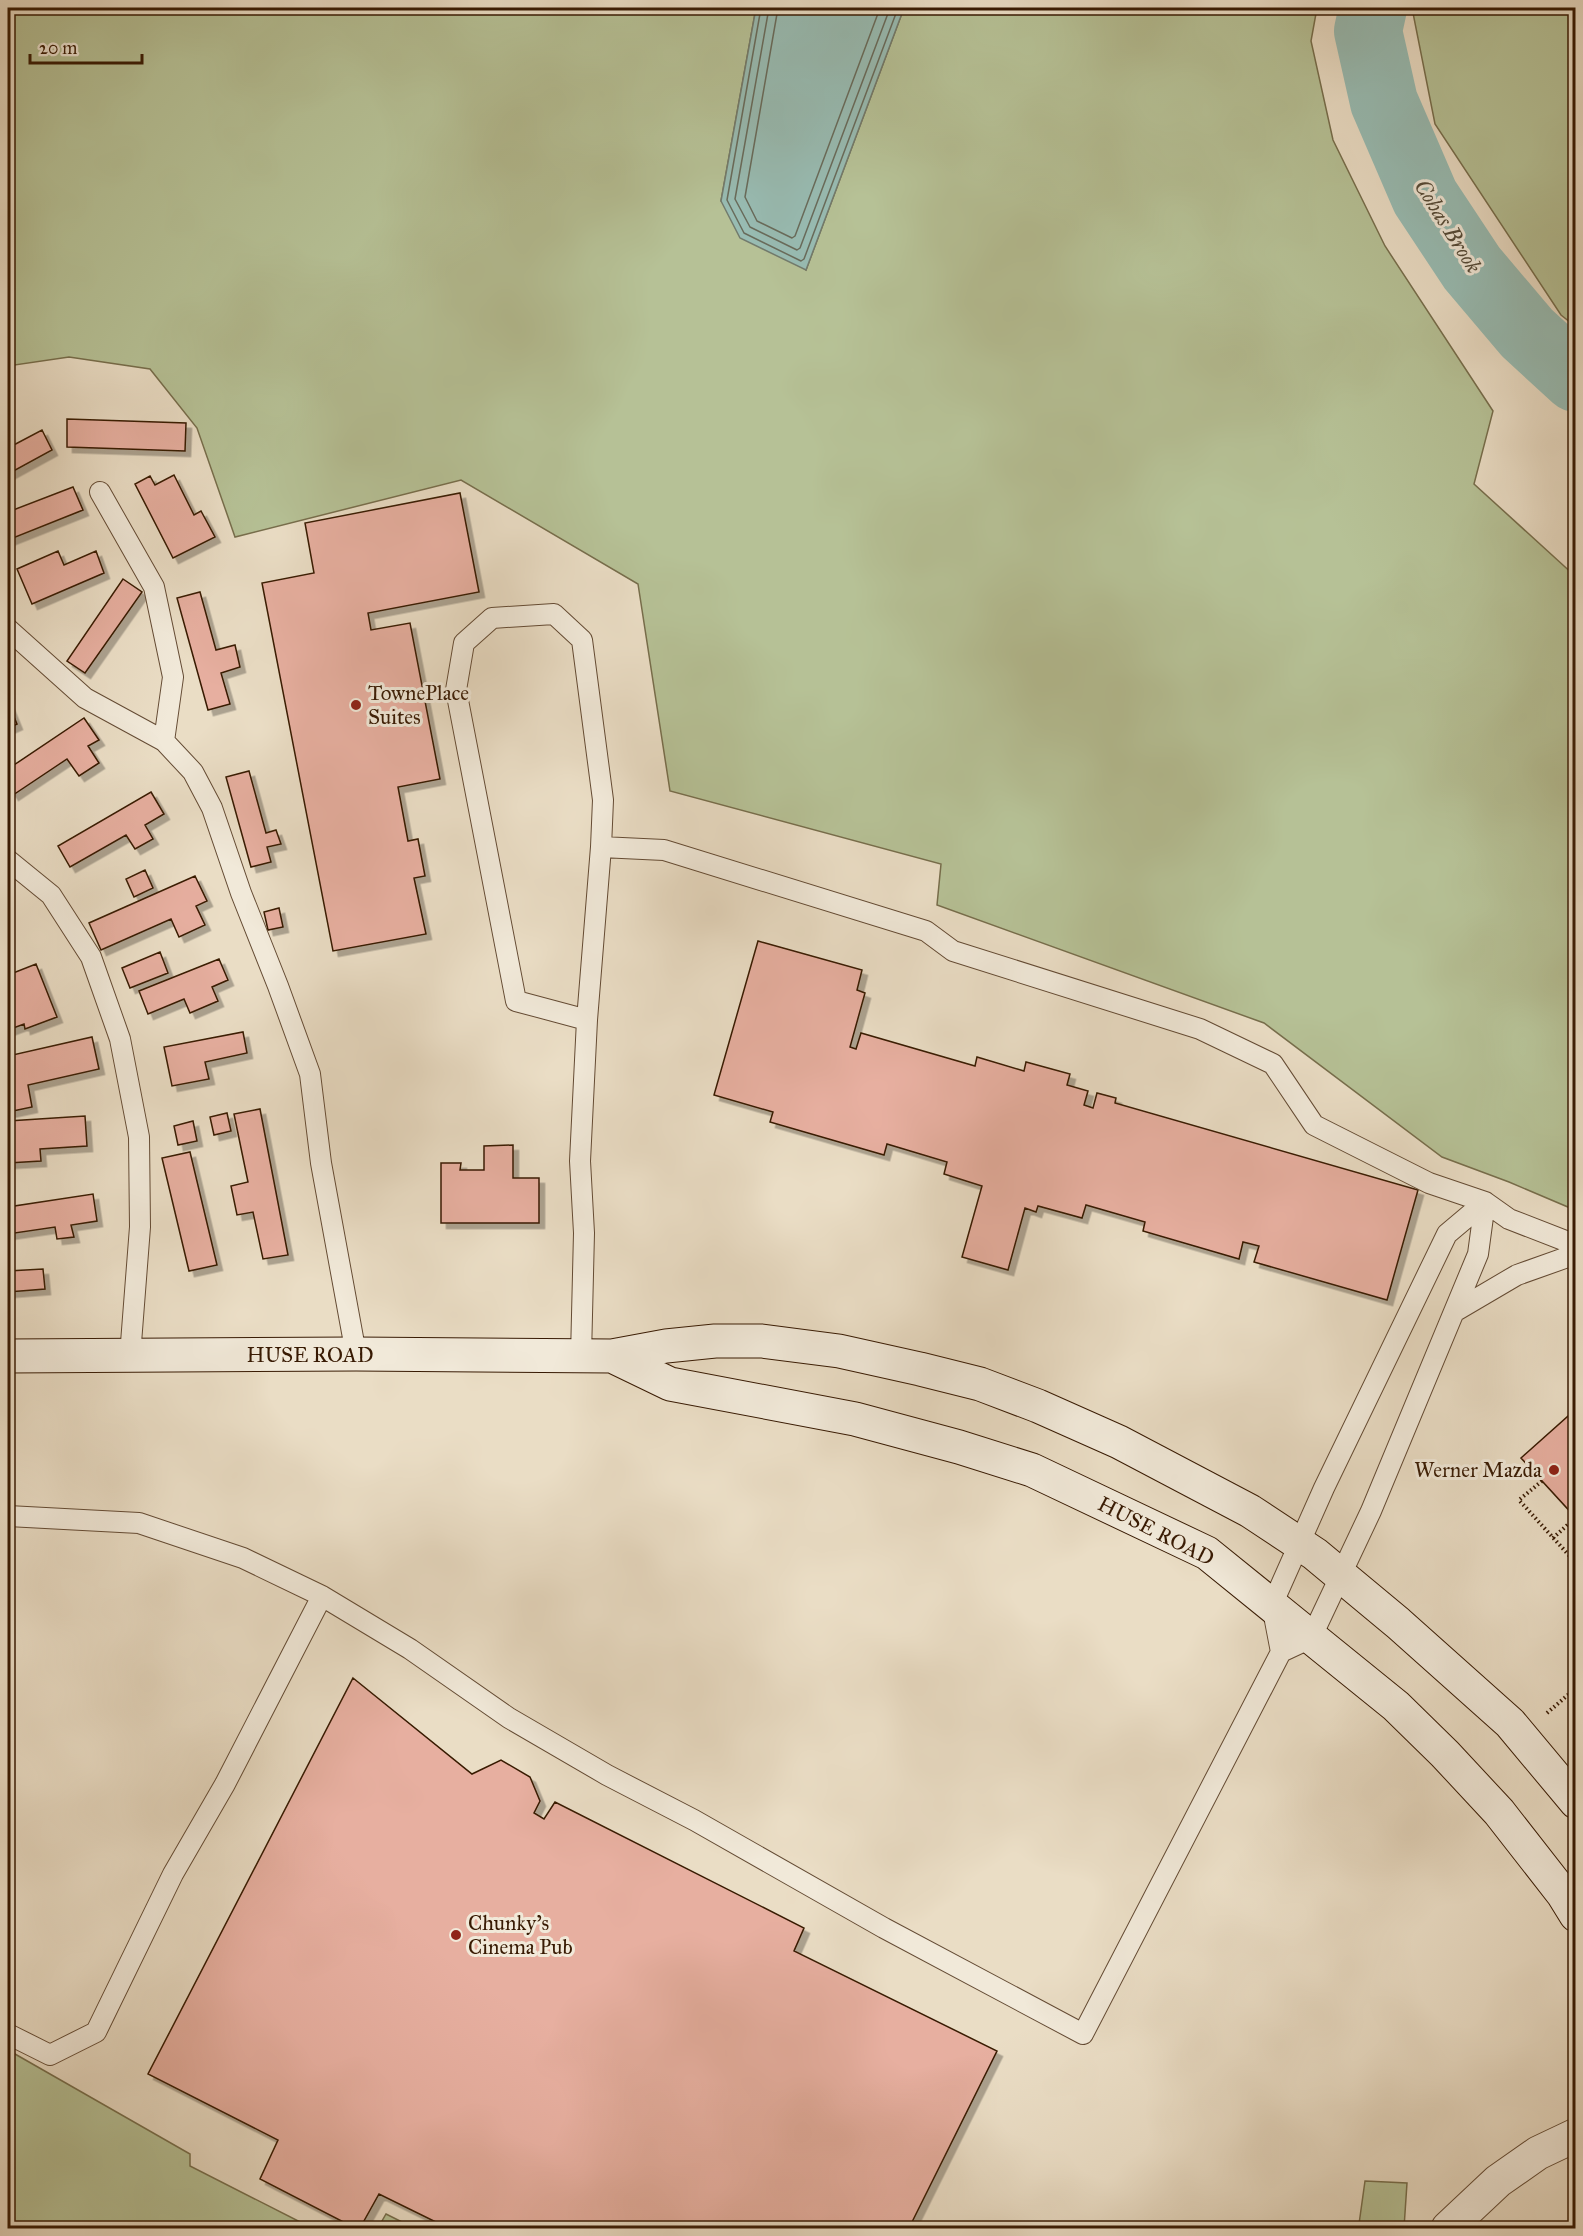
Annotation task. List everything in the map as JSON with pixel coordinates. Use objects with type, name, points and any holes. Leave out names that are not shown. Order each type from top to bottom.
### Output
[{"type":"street","name":"HUSE ROAD","points":[[8,1356],[356,1354],[597,1356],[716,1341],[762,1341],[839,1351],[980,1384],[1038,1406],[1119,1442],[1250,1511],[1300,1545],[1398,1623],[1510,1723],[1575,1802]]},
{"type":"street","name":"HUSE ROAD","points":[[597,1356],[670,1384],[855,1419],[960,1447],[1032,1470],[1207,1553],[1396,1706],[1445,1754],[1498,1812],[1563,1894],[1575,1915]]},
{"type":"street","points":[[1461,2223],[1498,2181],[1538,2153],[1575,2135]]},
{"type":"lane","points":[[100,492],[154,587],[173,677],[165,741]]},
{"type":"lane","points":[[587,1020],[516,1001],[456,690],[465,644],[492,618],[554,614],[582,640],[603,800],[587,1020],[580,1161],[584,1233],[597,1356]]},
{"type":"lane","points":[[8,629],[86,698],[165,741],[193,771],[212,808],[241,893],[310,1074],[321,1163],[356,1354]]},
{"type":"lane","points":[[601,847],[664,850],[676,853],[926,931],[953,951],[1200,1029],[1273,1064],[1314,1125],[1429,1183],[1485,1202],[1509,1219],[1575,1245]]},
{"type":"lane","points":[[8,860],[51,895],[90,957],[120,1039],[139,1137],[140,1227],[130,1356]]},
{"type":"lane","points":[[8,1516],[139,1523],[243,1558],[322,1596],[410,1649],[508,1718],[606,1775],[694,1820],[884,1928],[1083,2034],[1281,1652],[1311,1638],[1371,1511],[1478,1254],[1485,1202]]},
{"type":"lane","points":[[1281,1652],[1272,1605],[1324,1488],[1447,1234],[1485,1202]]},
{"type":"lane","points":[[1454,1312],[1516,1275],[1575,1254]]},
{"type":"lane","points":[[8,2034],[50,2055],[96,2032],[173,1874],[225,1784],[322,1596]]},
{"type":"path","points":[[1542,1482],[1520,1500],[1575,1563]]},
{"type":"path","points":[[1553,1538],[1575,1518]]},
{"type":"path","points":[[1541,1718],[1575,1688]]},
{"type":"green space","points":[[8,8],[756,8],[721,201],[806,270],[904,8],[1317,8],[1311,41],[1333,140],[1385,246],[1493,411],[1474,484],[1575,576],[1575,1210],[1442,1157],[1264,1023],[937,905],[941,864],[670,791],[638,584],[461,480],[235,537],[197,428],[150,369],[69,357],[8,366]]},
{"type":"green space","points":[[1412,8],[1575,8],[1575,326],[1561,315],[1435,124]]},
{"type":"green space","points":[[8,2050],[190,2154],[190,2166],[312,2228],[8,2228]]},
{"type":"green space","points":[[1365,2181],[1407,2183],[1404,2228],[1352,2228],[1359,2224]]},
{"type":"green space","points":[[386,2214],[414,2228],[378,2228]]},
{"type":"water","points":[[756,8],[904,8],[806,270],[740,238],[721,201]]},
{"type":"building","points":[[67,419],[186,423],[185,451],[67,447]]},
{"type":"building","points":[[42,430],[52,450],[8,474],[8,448]]},
{"type":"building","points":[[174,475],[194,515],[201,511],[215,537],[173,558],[135,484],[150,476],[155,485]]},
{"type":"building","points":[[73,487],[83,510],[8,540],[8,512]]},
{"type":"building","name":"TownePlace Suites","points":[[460,493],[479,592],[368,613],[371,630],[410,623],[440,779],[398,787],[408,841],[418,839],[425,876],[414,878],[426,934],[333,951],[262,583],[314,573],[305,523]]},
{"type":"building","points":[[58,551],[64,565],[96,551],[104,573],[32,604],[17,569]]},
{"type":"building","points":[[123,579],[142,592],[85,673],[67,661]]},
{"type":"building","points":[[200,592],[216,650],[235,645],[240,667],[221,673],[230,704],[208,710],[177,598]]},
{"type":"building","points":[[8,702],[17,724],[8,728]]},
{"type":"building","points":[[84,718],[99,740],[88,746],[99,763],[79,776],[67,759],[13,795],[8,787],[8,769]]},
{"type":"building","points":[[249,771],[266,833],[276,830],[281,844],[267,847],[271,862],[251,867],[226,777]]},
{"type":"building","points":[[151,792],[164,814],[145,825],[153,839],[135,849],[126,835],[70,867],[58,846]]},
{"type":"building","points":[[145,870],[153,888],[134,897],[126,879]]},
{"type":"building","points":[[195,876],[207,901],[196,906],[205,925],[179,937],[171,919],[101,950],[89,923]]},
{"type":"building","points":[[279,908],[283,927],[268,930],[264,912]]},
{"type":"building","points":[[758,941],[862,970],[857,990],[865,993],[850,1047],[856,1049],[861,1033],[975,1066],[977,1057],[1024,1071],[1026,1062],[1070,1074],[1067,1085],[1088,1091],[1084,1105],[1093,1108],[1097,1093],[1116,1098],[1115,1103],[1418,1190],[1387,1300],[1254,1262],[1259,1246],[1243,1242],[1239,1259],[1143,1231],[1145,1222],[1086,1205],[1082,1218],[1038,1206],[1036,1212],[1025,1208],[1008,1270],[962,1257],[982,1186],[944,1174],[947,1162],[887,1144],[884,1155],[770,1122],[773,1112],[714,1095]]},
{"type":"building","points":[[160,952],[168,973],[130,988],[122,968]]},
{"type":"building","points":[[219,959],[228,980],[212,987],[218,1001],[190,1013],[184,999],[148,1014],[139,991]]},
{"type":"building","points":[[36,964],[57,1017],[25,1029],[24,1024],[8,1030],[8,975]]},
{"type":"building","points":[[243,1032],[247,1053],[205,1062],[209,1079],[172,1086],[164,1047]]},
{"type":"building","points":[[92,1037],[99,1069],[28,1085],[32,1107],[8,1112],[8,1056]]},
{"type":"building","points":[[260,1109],[288,1255],[263,1259],[253,1212],[237,1215],[231,1186],[248,1182],[234,1114]]},
{"type":"building","points":[[227,1113],[231,1131],[214,1135],[210,1117]]},
{"type":"building","points":[[85,1116],[87,1146],[40,1149],[41,1161],[8,1163],[8,1121]]},
{"type":"building","points":[[193,1121],[197,1141],[178,1145],[174,1126]]},
{"type":"building","points":[[513,1145],[513,1178],[539,1178],[539,1223],[441,1223],[441,1163],[461,1163],[460,1170],[484,1170],[484,1146]]},
{"type":"building","points":[[190,1152],[217,1265],[189,1271],[162,1158]]},
{"type":"building","points":[[93,1194],[97,1221],[71,1225],[74,1237],[57,1239],[55,1227],[8,1234],[8,1207]]},
{"type":"building","points":[[43,1269],[45,1289],[8,1292],[8,1271]]},
{"type":"building","name":"Werner Mazda","points":[[1576,1409],[1576,1518],[1521,1458]]},
{"type":"building","points":[[353,1678],[472,1774],[501,1760],[530,1777],[540,1801],[534,1813],[544,1819],[555,1802],[804,1928],[794,1951],[997,2051],[909,2228],[448,2228],[379,2194],[360,2228],[355,2228],[260,2179],[278,2140],[148,2074]]},
{"type":"waterway","name":"Cohas Brook","points":[[1373,8],[1368,31],[1384,102],[1425,197],[1472,268],[1527,333],[1576,378]]},
{"type":"place","name":"TownePlace Suites","points":[[356,705]]},
{"type":"place","name":"Werner Mazda","points":[[1554,1470]]},
{"type":"place","name":"Chunky's Cinema Pub","points":[[456,1935]]}]
